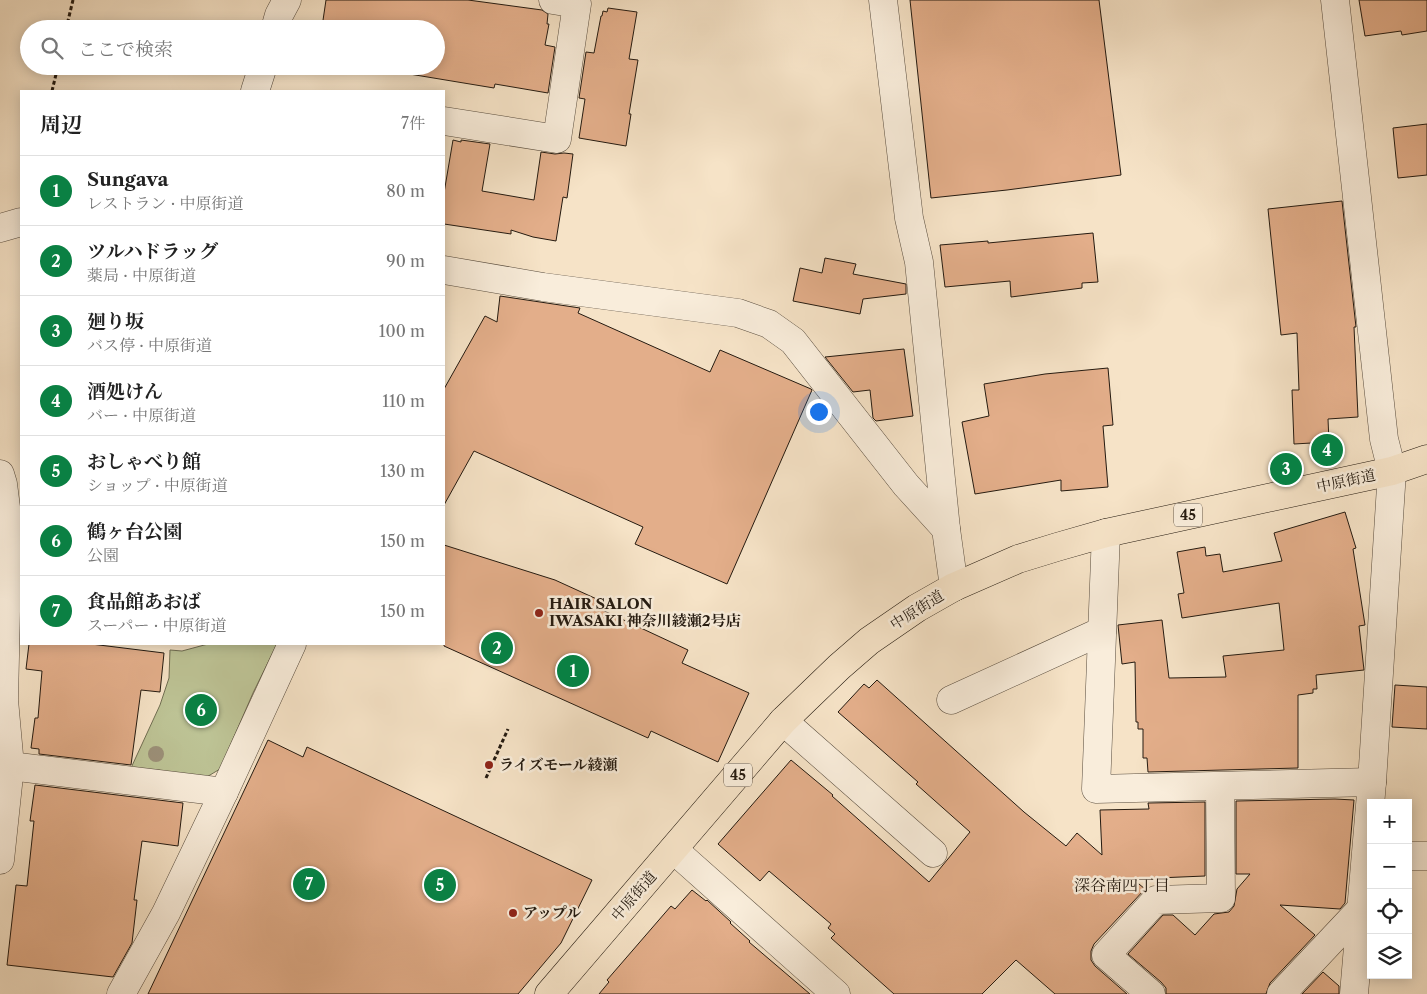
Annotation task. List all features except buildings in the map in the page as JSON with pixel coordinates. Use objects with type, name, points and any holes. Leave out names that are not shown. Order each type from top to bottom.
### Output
[{"type":"main road","name":"中原街道","points":[[549,994],[783,721],[869,641],[917,608],[954,587],[1018,560],[1106,533],[1392,471],[1427,460]]},
{"type":"street","points":[[278,20],[287,0]]},
{"type":"street","points":[[445,121],[557,139],[577,4],[554,0]]},
{"type":"street","points":[[883,0],[909,218],[919,262],[946,529],[954,587]]},
{"type":"street","points":[[1335,0],[1384,439],[1392,471],[1369,844]]},
{"type":"street","points":[[0,228],[20,222]]},
{"type":"street","points":[[445,270],[543,287],[738,313],[768,324],[793,341],[906,485],[946,529]]},
{"type":"street","points":[[1,851],[10,766],[2,700],[13,624],[8,481]]},
{"type":"street","points":[[1106,533],[1096,789],[1372,782]]},
{"type":"street","points":[[951,700],[1102,631]]},
{"type":"street","points":[[121,994],[166,913],[292,645]]},
{"type":"street","points":[[783,721],[933,854]]},
{"type":"street","points":[[10,766],[224,792]]},
{"type":"street","points":[[1151,994],[1106,955],[1156,900],[1221,898],[1220,787]]},
{"type":"street","points":[[674,850],[836,994]]},
{"type":"street","points":[[1412,856],[1427,856]]},
{"type":"street","points":[[1354,994],[1367,862]]},
{"type":"street","points":[[1282,994],[1361,910]]},
{"type":"path","points":[[68,20],[73,0]]},
{"type":"path","points":[[52,90],[56,75]]},
{"type":"path","points":[[486,778],[508,729]]},
{"type":"green space","points":[[204,645],[277,645],[220,769],[205,778],[197,779],[158,770],[131,768],[160,705],[169,678],[170,650],[182,651]]},
{"type":"place","name":"酒処けん","points":[[1327,450]]},
{"type":"place","name":"廻り坂","points":[[1286,469]]},
{"type":"place","name":"HAIR SALON IWASAKI 神奈川綾瀬2号店","points":[[539,613]]},
{"type":"place","name":"ツルハドラッグ","points":[[497,648]]},
{"type":"place","name":"Sungava","points":[[573,671]]},
{"type":"place","name":"鶴ヶ台公園","points":[[201,710]]},
{"type":"place","name":"ライズモール綾瀬","points":[[489,765]]},
{"type":"place","name":"食品館あおば","points":[[309,884]]},
{"type":"place","name":"おしゃべり館","points":[[440,885]]},
{"type":"place","name":"アップル","points":[[513,913]]},
{"type":"district","name":"深谷南四丁目","points":[[1122,885]]}]
